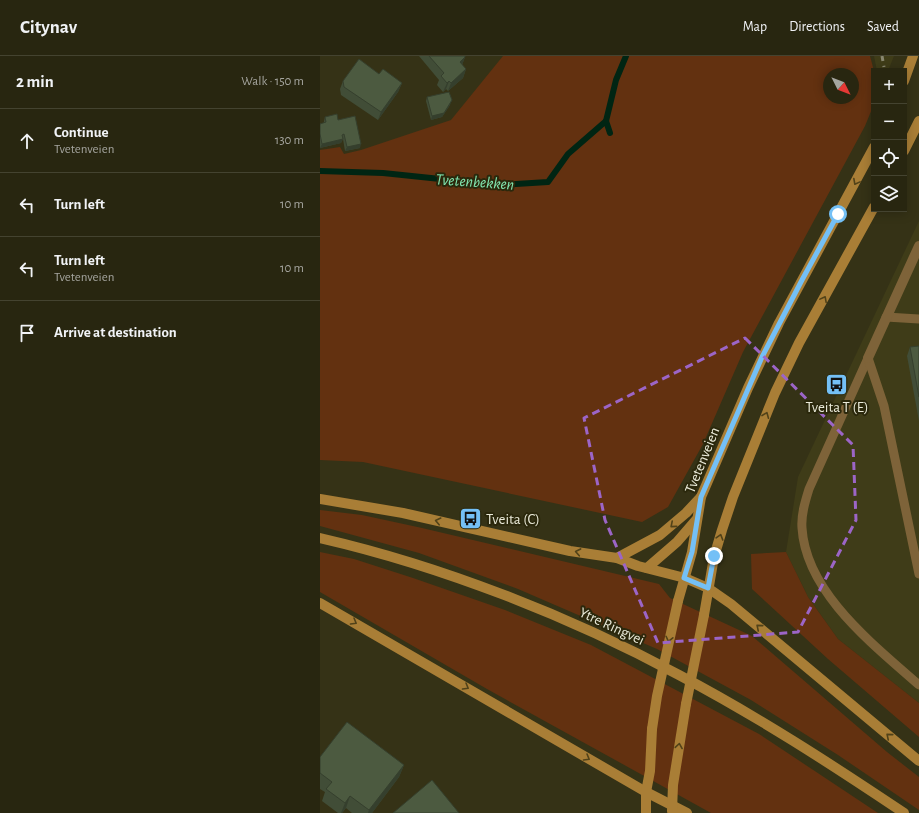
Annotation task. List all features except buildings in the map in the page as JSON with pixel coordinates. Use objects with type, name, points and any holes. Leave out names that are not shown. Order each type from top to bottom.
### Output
[{"type":"main road","points":[[907,73],[913,56]]},
{"type":"main road","points":[[907,145],[919,121]]},
{"type":"main road","name":"Tvetenveien","points":[[646,813],[646,792],[650,771],[652,729],[656,703],[678,601],[692,552],[696,520],[701,497],[748,388],[779,322],[871,153]]},
{"type":"main road","points":[[672,809],[686,704],[714,556],[724,523],[733,497],[776,393],[799,343],[872,212]]},
{"type":"main road","points":[[617,558],[660,535],[681,518],[701,497]]},
{"type":"main road","points":[[320,499],[403,513],[570,551],[617,558],[684,578],[708,588],[731,604],[919,761]]},
{"type":"main road","points":[[647,568],[677,542],[696,520]]},
{"type":"main road","name":"Ytre Ringvei","points":[[320,538],[388,556],[474,585],[541,610],[589,631],[678,674],[729,702],[818,755],[904,813]]},
{"type":"main road","points":[[320,603],[646,792],[672,809],[687,813]]},
{"type":"main road","name":"Ytre Ringvei","points":[[870,790],[899,813]]},
{"type":"street","points":[[868,358],[919,246]]},
{"type":"lane","points":[[886,317],[919,319]]},
{"type":"lane","points":[[868,358],[884,406],[919,574]]},
{"type":"lane","points":[[868,358],[809,489],[804,504],[802,529],[806,549],[813,569],[824,589],[836,606],[879,650],[919,684]]},
{"type":"highlighted area","points":[[745,338],[853,445],[856,520],[798,632],[658,643],[605,520],[584,418]]},
{"type":"shaded area","points":[[503,56],[870,56],[873,68],[871,68],[871,111],[865,126],[743,352],[703,444],[668,507],[642,522],[363,462],[320,460],[320,150],[340,147],[344,154],[361,150],[451,120]]},
{"type":"shaded area","points":[[874,56],[894,56],[889,68],[876,68]]},
{"type":"shaded area","points":[[919,221],[919,703],[838,639],[808,597],[786,552],[798,477]]},
{"type":"shaded area","points":[[320,510],[362,515],[422,528],[659,584],[670,598],[752,636],[887,752],[919,777],[919,810],[838,755],[751,700],[657,649],[518,589],[419,553],[320,526]]},
{"type":"shaded area","points":[[320,552],[354,559],[413,578],[505,610],[591,645],[759,734],[878,813],[711,813],[487,689],[320,592]]},
{"type":"shaded area","points":[[786,552],[808,597],[838,639],[919,703],[919,737],[828,659],[752,589],[751,554]]},
{"type":"waterway","name":"Tvetenbekken","points":[[320,171],[383,173],[498,185],[548,182],[568,154],[606,121],[616,80],[626,56]]},
{"type":"waterway","points":[[606,121],[610,133]]},
{"type":"railway","points":[[882,56],[884,67]]},
{"type":"place","name":"Tveita T (E)","points":[[837,384]]},
{"type":"place","name":"Tveita (C)","points":[[470,519]]},
{"type":"route","points":[[714,556],[708,588],[684,578],[692,552],[696,520],[701,497],[762,357],[779,322],[838,214]]}]
